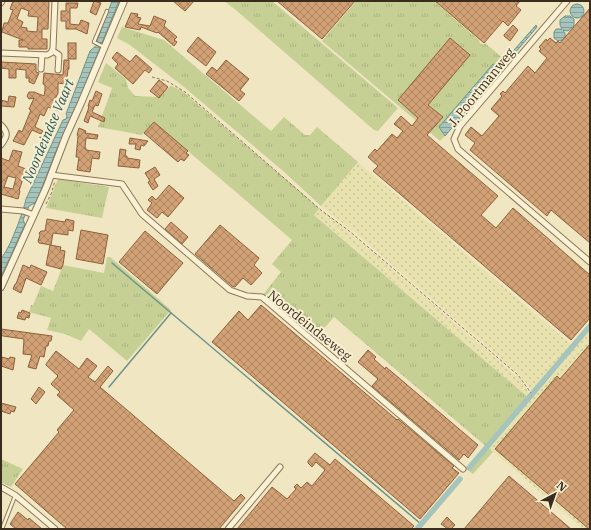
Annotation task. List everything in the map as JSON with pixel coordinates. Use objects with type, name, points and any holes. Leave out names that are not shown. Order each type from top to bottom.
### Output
[{"type":"street","points":[[52,51],[55,1]]},
{"type":"street","points":[[1,287],[54,175],[66,136],[81,103],[101,45],[124,1]]},
{"type":"street","name":"J. Poortmanweg","points":[[567,1],[460,126],[454,139],[458,149],[590,262]]},
{"type":"street","points":[[1,53],[42,55],[49,54],[52,51]]},
{"type":"street","points":[[52,51],[59,55],[58,70]]},
{"type":"street","points":[[41,69],[42,55]]},
{"type":"street","points":[[1,126],[6,131],[7,138],[1,145]]},
{"type":"street","name":"Noordeindseweg","points":[[54,175],[122,184],[142,214],[230,290],[247,296],[262,297],[463,469]]},
{"type":"street","points":[[1,209],[25,212],[34,215]]},
{"type":"street","points":[[228,529],[280,467]]},
{"type":"street","points":[[1,487],[15,495],[55,529]]},
{"type":"lane","points":[[101,45],[94,42],[107,11]]},
{"type":"lane","points":[[2,529],[15,495]]},
{"type":"path","points":[[152,77],[168,81],[185,92],[319,208],[348,230],[518,375],[530,393]]},
{"type":"shaded area","points":[[358,162],[574,347],[590,329],[590,529],[583,529],[489,448],[530,399],[314,214],[319,209],[343,227],[520,379],[532,397],[534,393],[519,374],[353,231],[321,206]]},
{"type":"green space","points":[[224,1],[272,1],[398,108],[378,131],[374,130]]},
{"type":"green space","points":[[356,1],[434,1],[480,41],[479,42],[483,45],[485,43],[505,60],[442,133],[445,136],[440,141],[322,41]]},
{"type":"green space","points":[[122,27],[164,40],[271,131],[284,117],[305,135],[310,135],[317,127],[358,162],[321,206],[283,171],[184,87],[130,45],[117,38]]},
{"type":"green space","points":[[106,63],[126,79],[128,88],[135,96],[157,97],[171,86],[181,90],[302,193],[319,209],[314,215],[530,399],[489,448],[493,452],[473,474],[469,471],[488,448],[334,317],[314,340],[262,296],[281,272],[272,264],[292,240],[154,122],[142,135],[98,127],[112,88],[98,82]]},
{"type":"green space","points":[[58,179],[109,187],[102,218],[46,208]]},
{"type":"green space","points":[[107,257],[110,257],[171,310],[127,361],[89,329],[81,341],[65,334],[47,330],[51,318],[29,312],[41,286],[53,291],[63,265],[104,273]]},
{"type":"green space","points":[[1,459],[23,469],[11,487],[1,482]]},
{"type":"water","points":[[112,1],[119,1],[78,102],[56,151],[38,198],[35,203],[29,206],[23,220],[25,224],[1,277],[1,258],[12,239],[26,199],[63,120],[66,119],[66,114],[90,51],[99,43],[97,41]]},
{"type":"water","points":[[574,4],[580,4],[584,8],[584,14],[580,18],[574,18],[570,14],[570,8]]},
{"type":"water","points":[[565,16],[570,16],[574,19],[574,26],[568,31],[563,30],[565,37],[558,41],[554,38],[554,32],[556,29],[562,29],[560,20]]},
{"type":"water","points":[[536,25],[537,27],[445,136],[439,127],[493,64],[500,66]]},
{"type":"building","points":[[13,1],[49,1],[48,29],[42,29],[42,39],[47,39],[47,49],[28,49],[28,47],[19,47],[19,40],[23,40],[2,32],[4,23],[8,23],[13,10],[10,9]],"holes":[[[21,8],[29,11],[28,16],[38,17],[37,32],[27,31],[27,28],[21,27],[23,22],[17,19]]]},
{"type":"building","points":[[94,1],[101,3],[96,15],[90,12]]},
{"type":"building","points":[[173,1],[194,1],[185,11]]},
{"type":"building","points":[[277,1],[355,1],[322,39]]},
{"type":"building","points":[[435,1],[520,1],[516,6],[521,10],[508,26],[503,21],[484,43]]},
{"type":"building","points":[[66,3],[78,3],[77,8],[70,8],[70,24],[79,25],[81,20],[89,23],[87,34],[76,29],[66,29],[66,21],[61,21],[61,11],[66,11]]},
{"type":"building","points":[[590,8],[590,243],[551,210],[547,216],[470,150],[475,143],[465,135],[471,127],[482,136],[499,116],[491,109],[502,96],[500,94],[503,91],[505,93],[528,66],[535,73],[547,58],[539,51],[541,49],[539,47],[546,39],[547,41],[550,38],[556,43],[558,41],[560,43]]},
{"type":"building","points":[[131,13],[138,14],[137,17],[141,18],[138,24],[150,26],[154,16],[166,21],[164,26],[177,37],[174,40],[177,42],[174,46],[158,32],[157,33],[141,27],[140,30],[125,27]]},
{"type":"building","points":[[513,25],[518,30],[510,41],[504,35]]},
{"type":"building","points":[[198,37],[216,52],[206,66],[187,51]]},
{"type":"building","points":[[450,38],[470,55],[428,105],[443,117],[427,135],[498,196],[481,215],[496,228],[513,208],[590,275],[590,318],[571,340],[373,171],[378,166],[368,157],[375,149],[377,151],[392,134],[397,138],[403,131],[394,124],[401,116],[412,126],[418,118],[398,100]]},
{"type":"building","points":[[68,43],[76,43],[76,59],[68,59]]},
{"type":"building","points":[[117,52],[130,62],[136,55],[152,69],[149,73],[145,70],[133,84],[115,68],[118,64],[112,58]]},
{"type":"building","points":[[64,60],[69,60],[67,78],[65,78],[65,84],[58,83],[58,93],[54,101],[62,104],[59,111],[48,107],[44,116],[40,114],[35,127],[43,131],[41,134],[32,130],[24,145],[13,141],[19,130],[22,132],[31,110],[29,109],[34,98],[29,99],[27,96],[29,92],[34,92],[44,96],[44,73],[63,75]]},
{"type":"building","points":[[226,60],[249,79],[240,90],[245,94],[239,101],[206,74],[212,67],[217,71]]},
{"type":"building","points":[[1,62],[36,64],[36,72],[39,73],[34,84],[29,82],[29,78],[26,78],[26,70],[16,69],[16,78],[9,78],[9,69],[1,68]]},
{"type":"building","points":[[159,80],[168,87],[159,98],[150,91]]},
{"type":"building","points":[[96,91],[102,94],[98,106],[95,105],[92,112],[105,118],[104,122],[90,116],[88,123],[84,121],[90,100],[92,101]]},
{"type":"building","points":[[9,96],[16,97],[14,107],[1,106],[1,100],[8,102]]},
{"type":"building","points":[[154,122],[188,151],[186,153],[189,155],[184,161],[181,159],[178,162],[144,133]]},
{"type":"building","points":[[79,128],[86,131],[85,133],[98,135],[97,139],[86,138],[86,150],[100,152],[99,159],[92,158],[90,172],[77,170],[79,157],[76,157],[77,135]]},
{"type":"building","points":[[130,138],[148,141],[144,146],[141,145],[140,150],[135,149],[136,144],[129,144]]},
{"type":"building","points":[[120,149],[126,150],[125,156],[127,156],[127,158],[140,160],[139,168],[118,166]]},
{"type":"building","points":[[13,150],[22,152],[18,166],[26,169],[18,199],[1,194],[1,158],[9,161]],"holes":[[[8,176],[16,178],[13,189],[4,187]]]},
{"type":"building","points":[[155,167],[160,175],[154,179],[158,186],[153,190],[145,173]]},
{"type":"building","points":[[169,185],[184,198],[168,217],[162,212],[157,218],[147,210],[152,203],[148,200],[152,196],[156,200]]},
{"type":"building","points":[[47,219],[65,222],[66,219],[74,221],[73,231],[68,230],[68,235],[53,233],[51,245],[39,243],[39,233],[41,231],[45,231]]},
{"type":"building","points":[[171,222],[188,237],[182,244],[165,229]]},
{"type":"building","points":[[220,225],[259,258],[254,265],[262,273],[251,285],[243,278],[235,287],[232,286],[195,254]]},
{"type":"building","points":[[81,230],[108,235],[103,264],[76,259]]},
{"type":"building","points":[[145,231],[183,263],[157,294],[119,262]]},
{"type":"building","points":[[50,245],[61,247],[60,250],[65,251],[61,269],[46,265]]},
{"type":"building","points":[[23,265],[30,268],[31,265],[47,272],[41,285],[26,278],[21,293],[13,289]]},
{"type":"building","points":[[261,305],[454,466],[452,468],[459,473],[420,519],[212,342],[239,311],[248,320]]},
{"type":"building","points":[[22,310],[30,313],[29,318],[26,317],[25,320],[17,318],[19,312],[21,313]]},
{"type":"building","points":[[1,329],[52,336],[48,346],[46,346],[44,357],[40,356],[36,369],[28,367],[32,355],[23,354],[24,339],[3,336],[1,335]]},
{"type":"building","points":[[590,344],[589,529],[495,449],[557,376],[560,379]]},
{"type":"building","points":[[368,350],[376,357],[374,359],[385,369],[386,367],[478,445],[468,458],[464,454],[459,460],[372,386],[378,379],[358,362]]},
{"type":"building","points":[[56,351],[79,369],[87,358],[97,366],[88,377],[95,382],[108,366],[113,371],[100,387],[234,501],[241,494],[245,498],[219,529],[67,529],[15,484],[59,432],[57,430],[74,410],[57,395],[60,392],[51,384],[58,376],[46,364]]},
{"type":"building","points":[[2,357],[9,359],[10,357],[15,358],[13,370],[1,366]]},
{"type":"building","points":[[39,387],[45,392],[36,404],[31,399]]},
{"type":"building","points":[[1,403],[16,407],[14,412],[11,411],[10,414],[1,411]]},
{"type":"building","points":[[315,453],[330,465],[335,459],[414,526],[411,529],[237,529],[272,487],[287,499],[296,489],[294,487],[297,484],[301,488],[307,482],[312,486],[325,470],[316,462],[312,467],[308,463]]},
{"type":"building","points":[[509,476],[571,529],[464,529]]},
{"type":"building","points":[[18,512],[28,520],[29,518],[42,529],[16,529],[10,524]]},
{"type":"building","points":[[447,517],[455,525],[451,529],[448,529],[441,524]]},
{"type":"waterway","points":[[112,263],[421,524]]},
{"type":"waterway","points":[[109,387],[171,313]]},
{"type":"waterway","points":[[469,468],[590,326]]},
{"type":"waterway","points":[[417,529],[460,479]]},
{"type":"water label","name":"Noordeindse Vaart","points":[[48,131]]}]
